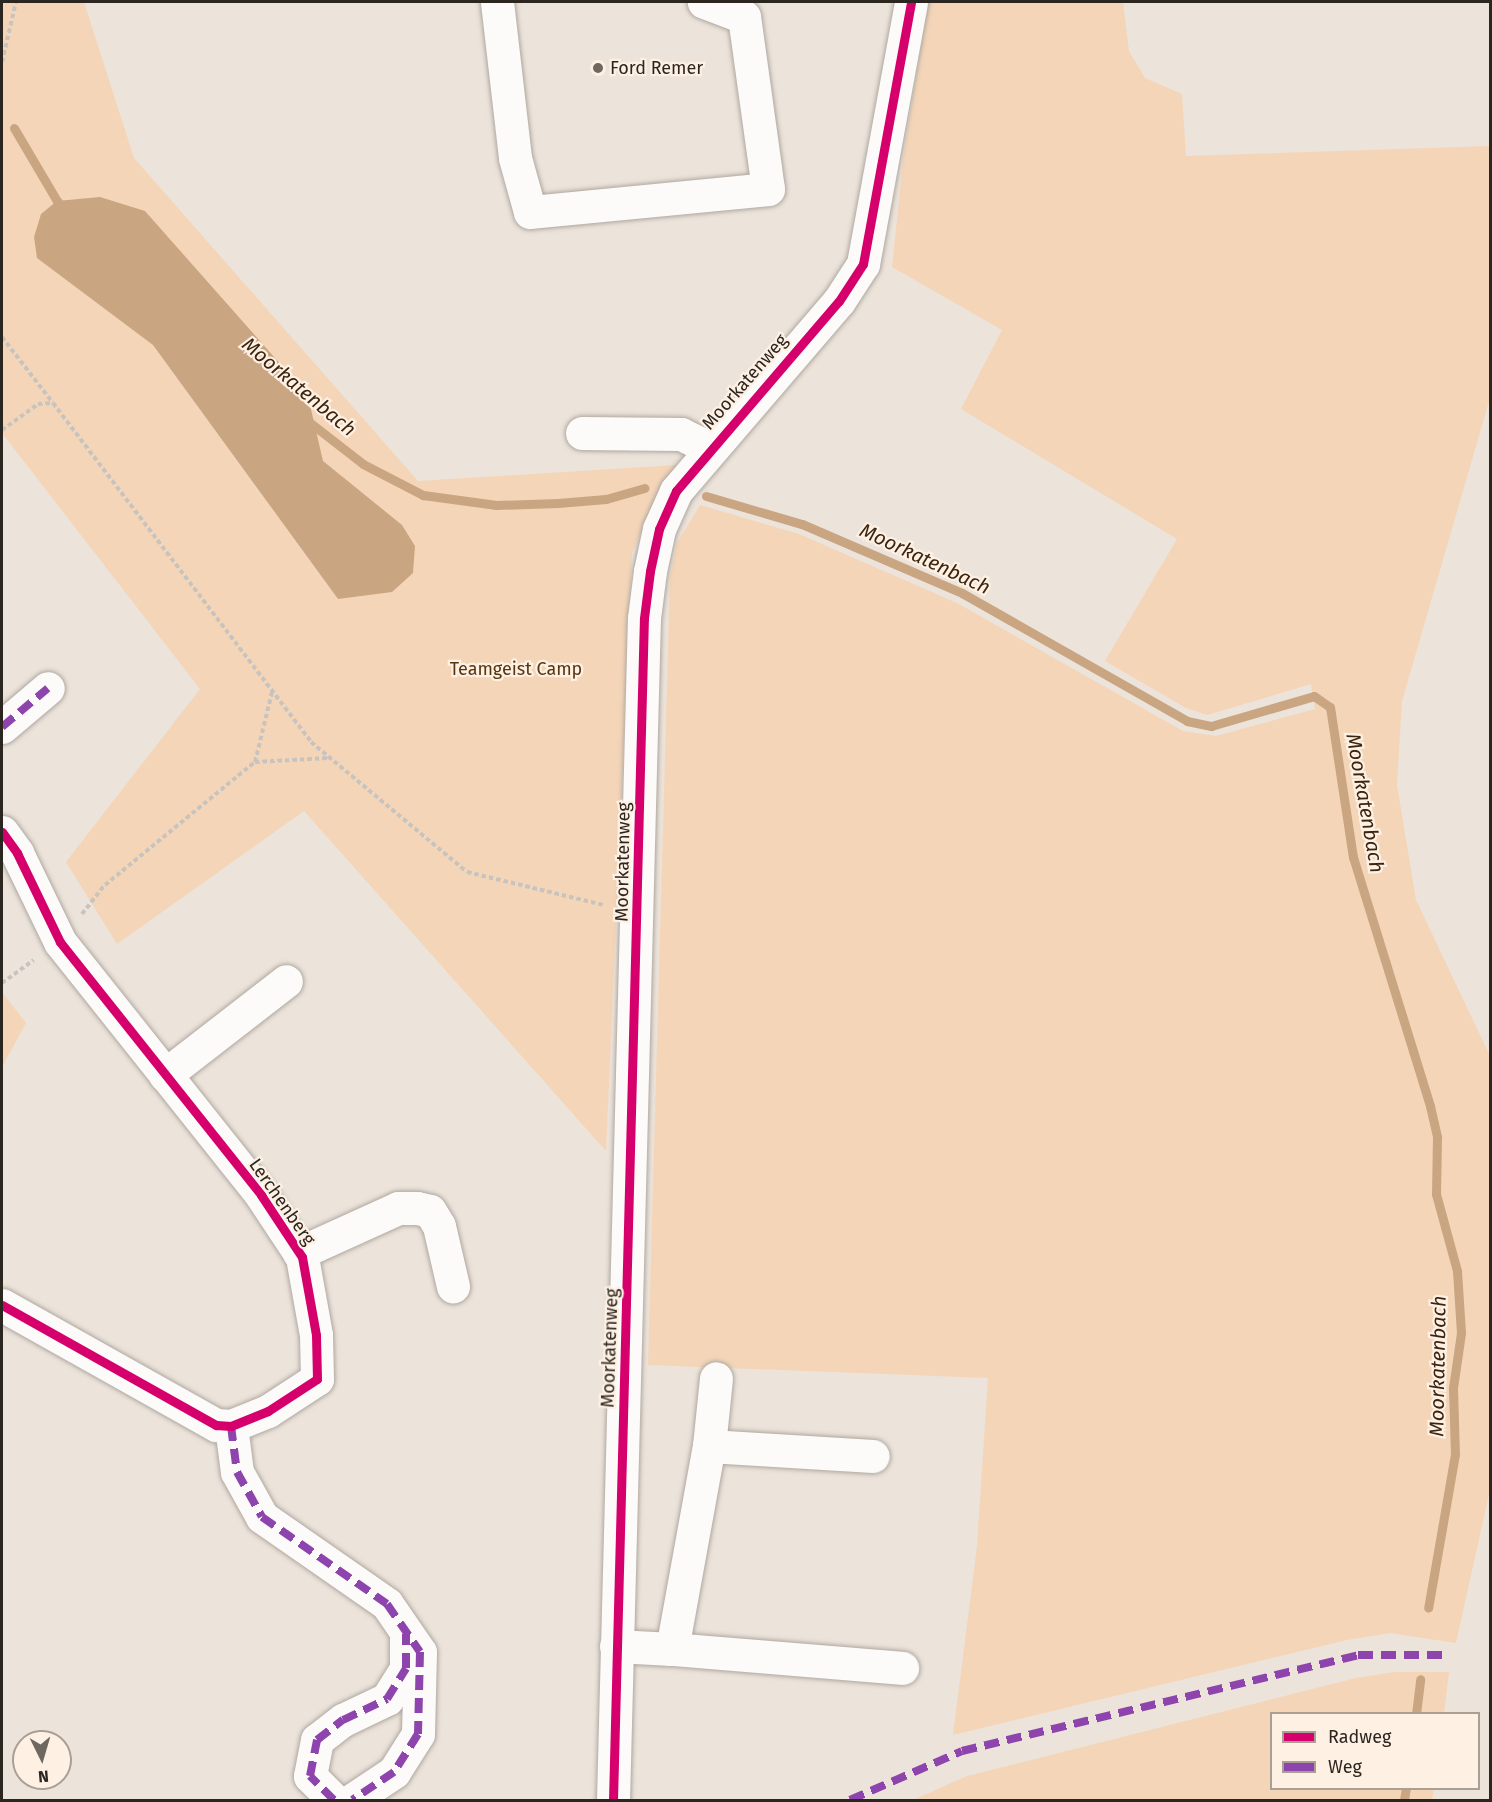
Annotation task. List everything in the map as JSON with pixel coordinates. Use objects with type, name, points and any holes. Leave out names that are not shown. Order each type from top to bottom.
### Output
[{"type":"street","points":[[497,2],[516,158],[530,212],[768,189],[744,17],[704,2]]},
{"type":"street","name":"Moorkatenweg","points":[[613,1800],[639,914],[644,618],[650,571],[659,529],[676,490],[839,301],[863,264],[910,2]]},
{"type":"street","points":[[582,433],[681,434],[710,448]]},
{"type":"street","points":[[2,727],[48,688]]},
{"type":"street","name":"Lerchenberg","points":[[2,832],[17,853],[60,942],[261,1195],[299,1253],[316,1335],[317,1379],[268,1411],[231,1426]]},
{"type":"street","points":[[165,1074],[286,981]]},
{"type":"street","points":[[299,1253],[398,1208],[417,1208],[430,1211],[439,1226],[453,1286]]},
{"type":"street","points":[[2,1305],[216,1425],[231,1426],[237,1472],[262,1516],[387,1604],[420,1652],[418,1734],[394,1772],[352,1800]]},
{"type":"street","points":[[672,1649],[709,1446],[716,1378]]},
{"type":"street","points":[[709,1446],[873,1456]]},
{"type":"street","points":[[334,1800],[310,1776],[317,1740],[343,1720],[387,1699],[406,1668],[406,1634]]},
{"type":"street","points":[[616,1646],[902,1668]]},
{"type":"path","points":[[2,62],[16,2]]},
{"type":"path","points":[[2,337],[311,742],[467,872],[639,914]]},
{"type":"path","points":[[2,430],[38,404],[52,403]]},
{"type":"path","points":[[255,762],[272,691]]},
{"type":"path","points":[[2,983],[60,942],[105,885],[255,762],[330,758]]},
{"type":"green space","name":"Teamgeist Camp","points":[[2,2],[84,2],[134,158],[418,481],[677,465],[650,511],[632,553],[606,1151],[304,811],[117,944],[66,862],[200,689],[2,433]],"holes":[[[145,211],[310,405],[322,461],[338,599],[153,345],[116,315]]]},
{"type":"green space","points":[[928,2],[1123,2],[1129,51],[1145,78],[1182,94],[1186,156],[1490,146],[1490,398],[1402,701],[1397,785],[1416,900],[1490,1056],[1490,1490],[1456,1643],[1390,1633],[1347,1640],[953,1735],[977,1546],[988,1378],[648,1365],[670,576],[677,543],[700,505],[799,534],[957,603],[1183,731],[1216,736],[1315,709],[1311,684],[1207,715],[1186,708],[1105,661],[1177,539],[961,409],[1002,330],[892,267],[904,152]]},
{"type":"green space","points":[[2,992],[26,1023],[2,1067]]},
{"type":"green space","points":[[1395,1672],[1449,1672],[1444,1712],[1270,1712],[1270,1790],[1434,1790],[1432,1800],[913,1800],[967,1776],[1356,1678]]},
{"type":"water","points":[[100,197],[145,211],[297,383],[310,405],[323,461],[402,525],[415,546],[413,573],[392,592],[338,599],[153,345],[37,258],[34,237],[41,214],[57,201]]},
{"type":"waterway","name":"Moorkatenbach","points":[[14,128],[57,201],[65,209]]},
{"type":"waterway","name":"Moorkatenbach","points":[[304,418],[363,464],[423,495],[496,505],[606,499],[644,488]]},
{"type":"waterway","name":"Moorkatenbach","points":[[706,496],[802,524],[962,593],[1187,721],[1211,726],[1314,696],[1330,707],[1353,857],[1430,1106],[1437,1137],[1436,1194],[1457,1271],[1461,1333],[1453,1388],[1455,1454],[1428,1608]]},
{"type":"waterway","name":"Moorkatenbach","points":[[1416,1712],[1420,1679]]},
{"type":"waterway","name":"Moorkatenbach","points":[[1404,1800],[1406,1790]]},
{"type":"marked path","points":[[2,727],[48,688]]},
{"type":"marked path","points":[[231,1426],[237,1472],[262,1517],[387,1604],[420,1652],[418,1734],[394,1772],[352,1800]]},
{"type":"marked path","points":[[334,1800],[310,1776],[317,1740],[343,1720],[387,1699],[406,1668],[406,1634]]},
{"type":"marked path","points":[[850,1800],[962,1751],[1358,1655],[1443,1655]]},
{"type":"cycle path","points":[[613,1800],[644,618],[650,571],[659,529],[676,491],[839,301],[863,264],[911,2]]},
{"type":"cycle path","points":[[2,832],[17,853],[60,942],[261,1195],[302,1257],[316,1335],[317,1379],[268,1411],[231,1426],[216,1425],[2,1305]]},
{"type":"place","name":"Ford Remer","points":[[598,68]]}]
